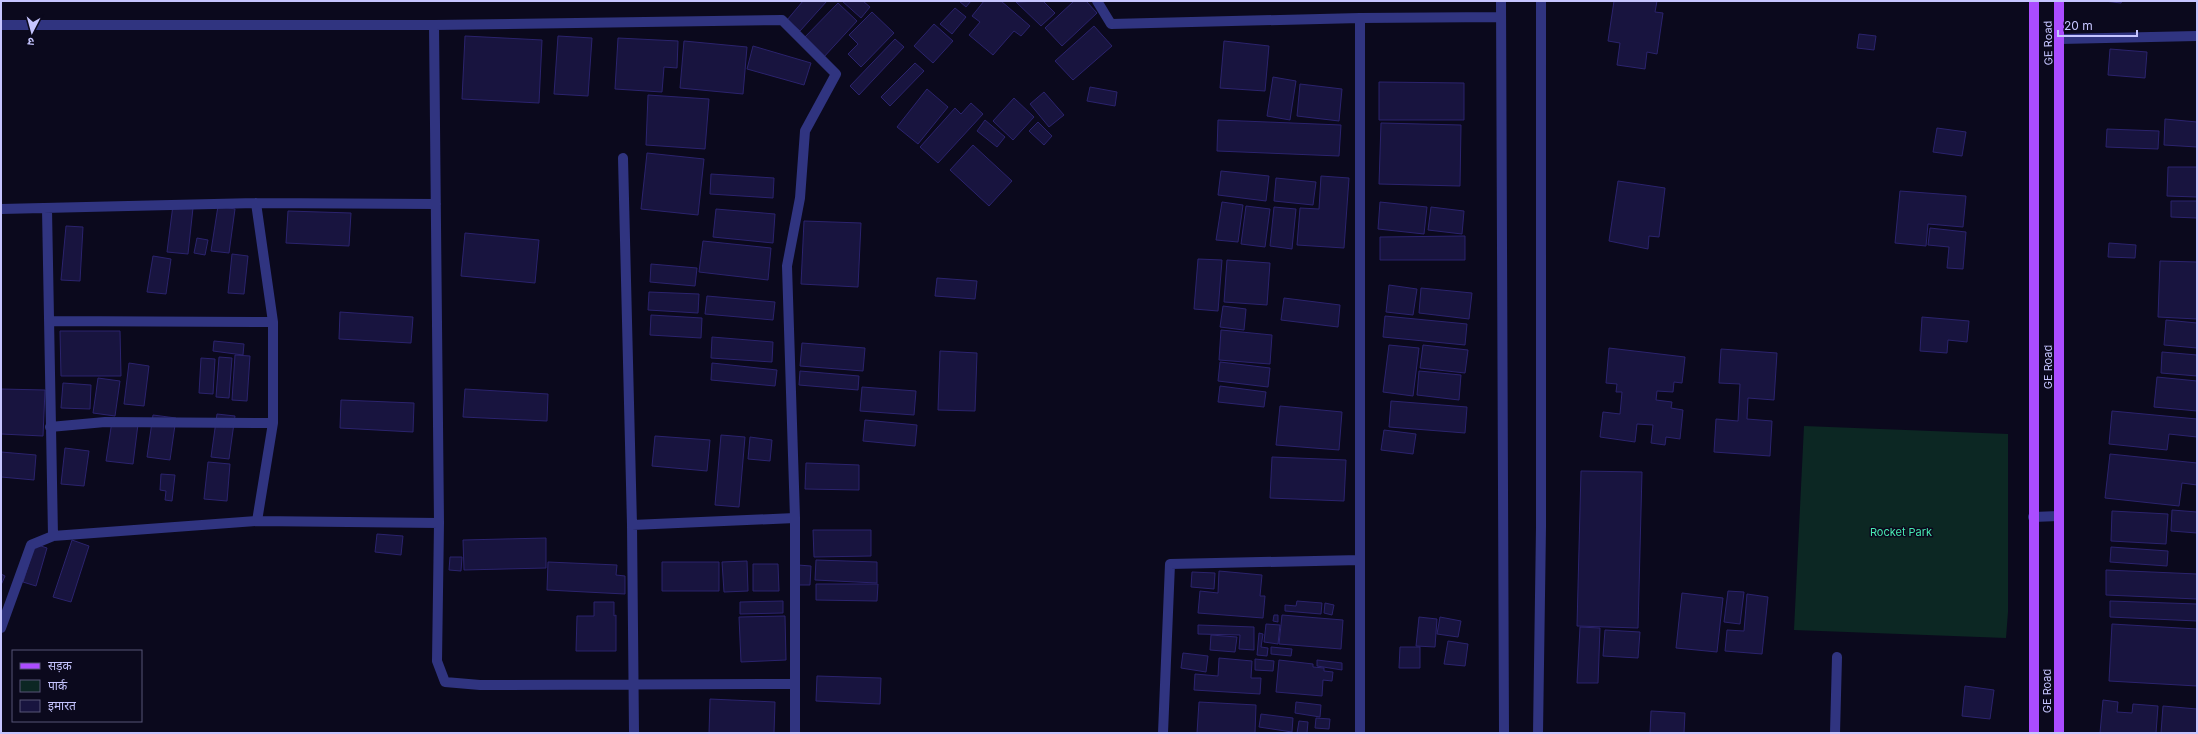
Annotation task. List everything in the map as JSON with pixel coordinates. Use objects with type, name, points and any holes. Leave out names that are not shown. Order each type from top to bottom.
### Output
[{"type":"main road","name":"GE Road","points":[[2034,1],[2034,733]]},
{"type":"main road","name":"GE Road","points":[[2059,1],[2059,733]]},
{"type":"street","points":[[1097,1],[1111,24],[1360,18],[1501,17]]},
{"type":"street","points":[[1501,1],[1504,733]]},
{"type":"street","points":[[1538,733],[1541,503],[1541,1]]},
{"type":"street","points":[[1360,18],[1360,733]]},
{"type":"street","points":[[1,25],[434,25],[782,20],[836,74],[805,131],[800,198],[787,266],[795,518],[795,733]]},
{"type":"street","points":[[434,25],[439,523],[437,661],[446,682],[480,685],[633,686],[794,684]]},
{"type":"street","points":[[2060,39],[2197,36]]},
{"type":"street","points":[[624,158],[632,525],[634,733]]},
{"type":"street","points":[[1,210],[256,202],[436,204]]},
{"type":"street","points":[[256,202],[273,322],[273,423],[257,521]]},
{"type":"street","points":[[46,209],[52,536]]},
{"type":"street","points":[[49,320],[273,322]]},
{"type":"street","points":[[50,427],[105,422],[273,423]]},
{"type":"street","points":[[2033,517],[2059,516]]},
{"type":"street","points":[[632,525],[795,518]]},
{"type":"street","points":[[1,628],[31,545],[52,536],[257,521],[439,523]]},
{"type":"street","points":[[1162,733],[1170,564],[1360,560]]},
{"type":"street","points":[[1835,733],[1837,658]]},
{"type":"green space","name":"Rocket Park","points":[[1804,426],[2008,434],[2008,612],[2006,638],[1794,630]]},
{"type":"building","points":[[803,1],[827,1],[800,31],[787,20]]},
{"type":"building","points":[[842,1],[863,1],[870,7],[861,18]]},
{"type":"building","points":[[959,1],[971,1],[966,7]]},
{"type":"building","points":[[984,1],[1001,1],[1030,26],[1021,36],[1014,31],[993,55],[969,35],[980,22],[972,16]]},
{"type":"building","points":[[1043,1],[1055,13],[1041,26],[1016,2]]},
{"type":"building","points":[[1074,1],[1086,1],[1097,13],[1062,46],[1045,28]]},
{"type":"building","points":[[1614,1],[1657,1],[1655,12],[1663,13],[1657,54],[1647,52],[1645,69],[1617,65],[1620,43],[1608,41]]},
{"type":"building","points":[[2104,1],[2122,1],[2121,3]]},
{"type":"building","points":[[838,3],[857,21],[823,58],[803,39]]},
{"type":"building","points":[[955,8],[966,17],[952,34],[940,24]]},
{"type":"building","points":[[872,12],[894,33],[861,67],[848,54],[858,44],[849,35]]},
{"type":"building","points":[[934,24],[953,41],[933,63],[914,46]]},
{"type":"building","points":[[1094,26],[1112,46],[1073,80],[1055,61]]},
{"type":"building","points":[[1859,34],[1876,36],[1874,50],[1857,48]]},
{"type":"building","points":[[465,36],[542,40],[539,103],[462,99]]},
{"type":"building","points":[[558,36],[592,38],[588,96],[554,94]]},
{"type":"building","points":[[618,38],[678,41],[677,68],[664,67],[662,92],[615,89]]},
{"type":"building","points":[[895,39],[904,47],[859,95],[850,86]]},
{"type":"building","points":[[684,41],[747,47],[743,94],[680,88]]},
{"type":"building","points":[[1224,41],[1269,46],[1265,91],[1220,88]]},
{"type":"building","points":[[753,46],[811,63],[804,85],[747,69]]},
{"type":"building","points":[[2110,49],[2147,52],[2145,78],[2108,75]]},
{"type":"building","points":[[915,63],[924,71],[890,106],[881,97]]},
{"type":"building","points":[[1273,77],[1296,81],[1290,120],[1267,116]]},
{"type":"building","points":[[1379,82],[1464,83],[1464,120],[1379,120]]},
{"type":"building","points":[[1300,84],[1342,89],[1339,121],[1297,116]]},
{"type":"building","points":[[1090,87],[1117,92],[1115,106],[1087,101]]},
{"type":"building","points":[[927,89],[948,107],[918,144],[897,127]]},
{"type":"building","points":[[1044,92],[1064,115],[1049,127],[1030,104]]},
{"type":"building","points":[[648,95],[709,99],[705,149],[646,145]]},
{"type":"building","points":[[1014,98],[1034,117],[1013,140],[993,121]]},
{"type":"building","points":[[971,103],[983,114],[938,163],[920,147],[955,108],[961,114]]},
{"type":"building","points":[[2165,119],[2197,122],[2197,147],[2164,145]]},
{"type":"building","points":[[985,120],[1005,137],[997,147],[977,131]]},
{"type":"building","points":[[1218,120],[1341,125],[1339,156],[1217,151]]},
{"type":"building","points":[[1038,122],[1052,136],[1044,145],[1029,131]]},
{"type":"building","points":[[1381,123],[1461,125],[1460,186],[1379,184]]},
{"type":"building","points":[[1937,128],[1966,132],[1962,156],[1933,152]]},
{"type":"building","points":[[2107,129],[2159,131],[2158,149],[2106,147]]},
{"type":"building","points":[[973,145],[1012,181],[989,206],[950,170]]},
{"type":"building","points":[[647,153],[704,159],[698,215],[641,209]]},
{"type":"building","points":[[2168,167],[2197,167],[2197,197],[2167,196]]},
{"type":"building","points":[[1221,171],[1269,176],[1266,201],[1218,195]]},
{"type":"building","points":[[711,174],[774,178],[773,198],[710,194]]},
{"type":"building","points":[[1321,176],[1349,178],[1344,248],[1297,245],[1300,208],[1319,209]]},
{"type":"building","points":[[1276,178],[1316,182],[1313,205],[1274,201]]},
{"type":"building","points":[[1618,181],[1665,188],[1659,237],[1649,236],[1648,249],[1609,241]]},
{"type":"building","points":[[1900,191],[1966,196],[1963,227],[1928,224],[1926,246],[1895,243]]},
{"type":"building","points":[[2171,201],[2197,201],[2197,218],[2171,217]]},
{"type":"building","points":[[1222,202],[1243,205],[1238,242],[1216,240]]},
{"type":"building","points":[[1380,202],[1427,207],[1424,234],[1378,229]]},
{"type":"building","points":[[173,205],[193,208],[188,254],[167,252]]},
{"type":"building","points":[[218,206],[235,209],[229,253],[211,251]]},
{"type":"building","points":[[1246,206],[1270,209],[1265,247],[1241,244]]},
{"type":"building","points":[[1274,207],[1296,209],[1292,249],[1270,246]]},
{"type":"building","points":[[1431,207],[1464,211],[1462,234],[1428,230]]},
{"type":"building","points":[[716,209],[775,214],[773,243],[713,237]]},
{"type":"building","points":[[288,211],[351,213],[349,246],[286,243]]},
{"type":"building","points":[[804,221],[861,223],[858,287],[801,284]]},
{"type":"building","points":[[66,226],[83,227],[80,281],[61,280]]},
{"type":"building","points":[[1930,228],[1966,232],[1963,269],[1947,268],[1949,247],[1928,245]]},
{"type":"building","points":[[465,233],[539,240],[535,283],[461,276]]},
{"type":"building","points":[[1465,236],[1465,260],[1380,260],[1380,237]]},
{"type":"building","points":[[197,238],[208,240],[205,255],[194,253]]},
{"type":"building","points":[[703,241],[771,248],[768,280],[699,272]]},
{"type":"building","points":[[2109,243],[2136,245],[2135,258],[2108,257]]},
{"type":"building","points":[[232,254],[248,256],[244,294],[228,293]]},
{"type":"building","points":[[153,256],[171,259],[166,294],[147,292]]},
{"type":"building","points":[[1198,259],[1222,260],[1218,311],[1194,309]]},
{"type":"building","points":[[1227,260],[1270,263],[1267,305],[1224,302]]},
{"type":"building","points":[[2160,261],[2197,262],[2197,319],[2158,317]]},
{"type":"building","points":[[651,264],[697,268],[695,286],[650,282]]},
{"type":"building","points":[[937,278],[977,281],[975,299],[935,296]]},
{"type":"building","points":[[1389,285],[1417,289],[1413,315],[1386,312]]},
{"type":"building","points":[[1421,288],[1472,293],[1469,319],[1419,313]]},
{"type":"building","points":[[649,292],[699,294],[698,313],[648,310]]},
{"type":"building","points":[[707,296],[775,302],[773,320],[705,314]]},
{"type":"building","points":[[1284,298],[1340,305],[1338,327],[1281,320]]},
{"type":"building","points":[[1223,306],[1246,309],[1244,330],[1220,327]]},
{"type":"building","points":[[340,312],[413,317],[411,343],[339,339]]},
{"type":"building","points":[[651,315],[702,318],[701,338],[650,335]]},
{"type":"building","points":[[1385,316],[1467,324],[1465,345],[1383,337]]},
{"type":"building","points":[[1922,317],[1969,321],[1967,342],[1948,340],[1947,353],[1920,351]]},
{"type":"building","points":[[2166,320],[2197,323],[2197,348],[2164,345]]},
{"type":"building","points":[[1221,330],[1272,335],[1270,364],[1219,360]]},
{"type":"building","points":[[60,331],[120,331],[121,376],[61,376]]},
{"type":"building","points":[[712,337],[773,342],[772,362],[711,358]]},
{"type":"building","points":[[214,341],[244,344],[243,355],[213,351]]},
{"type":"building","points":[[802,343],[865,348],[863,371],[800,366]]},
{"type":"building","points":[[1389,345],[1419,348],[1413,396],[1383,392]]},
{"type":"building","points":[[1423,345],[1468,350],[1465,373],[1420,368]]},
{"type":"building","points":[[1609,348],[1685,357],[1682,383],[1674,382],[1673,392],[1657,391],[1656,400],[1672,402],[1671,408],[1683,410],[1680,439],[1666,437],[1665,445],[1651,443],[1653,425],[1637,424],[1635,442],[1600,437],[1603,412],[1620,414],[1622,392],[1616,392],[1617,384],[1606,383]]},
{"type":"building","points":[[1721,349],[1777,353],[1774,400],[1748,398],[1747,419],[1772,421],[1770,456],[1714,452],[1716,419],[1738,421],[1740,384],[1719,383]]},
{"type":"building","points":[[940,351],[977,353],[975,411],[938,410]]},
{"type":"building","points":[[2162,352],[2197,355],[2197,376],[2161,373]]},
{"type":"building","points":[[235,355],[250,356],[247,401],[232,400]]},
{"type":"building","points":[[219,357],[232,358],[229,398],[216,397]]},
{"type":"building","points":[[201,358],[215,359],[213,394],[199,393]]},
{"type":"building","points":[[1220,362],[1270,368],[1268,387],[1218,381]]},
{"type":"building","points":[[129,363],[149,366],[144,406],[124,404]]},
{"type":"building","points":[[712,363],[777,370],[775,386],[711,380]]},
{"type":"building","points":[[800,371],[859,376],[858,390],[799,385]]},
{"type":"building","points":[[1419,371],[1461,375],[1459,400],[1417,395]]},
{"type":"building","points":[[2157,377],[2197,381],[2197,411],[2154,407]]},
{"type":"building","points":[[98,378],[120,381],[115,416],[93,413]]},
{"type":"building","points":[[63,383],[91,385],[90,409],[61,408]]},
{"type":"building","points":[[1220,386],[1266,392],[1264,407],[1218,402]]},
{"type":"building","points":[[862,387],[916,391],[914,415],[860,411]]},
{"type":"building","points":[[1,389],[45,390],[43,436],[1,434]]},
{"type":"building","points":[[465,389],[548,394],[547,421],[463,417]]},
{"type":"building","points":[[341,400],[414,403],[413,432],[340,428]]},
{"type":"building","points":[[1391,401],[1467,407],[1465,433],[1389,427]]},
{"type":"building","points":[[1280,406],[1342,412],[1339,450],[1276,445]]},
{"type":"building","points":[[2112,411],[2197,419],[2197,437],[2169,434],[2167,450],[2109,444]]},
{"type":"building","points":[[217,414],[235,416],[229,459],[211,457]]},
{"type":"building","points":[[153,415],[176,418],[170,460],[147,457]]},
{"type":"building","points":[[865,420],[917,425],[915,446],[863,441]]},
{"type":"building","points":[[112,421],[138,424],[133,464],[106,461]]},
{"type":"building","points":[[1384,430],[1416,434],[1413,454],[1381,450]]},
{"type":"building","points":[[721,435],[745,437],[739,507],[715,505]]},
{"type":"building","points":[[655,436],[710,440],[707,471],[652,466]]},
{"type":"building","points":[[750,437],[772,440],[770,461],[748,459]]},
{"type":"building","points":[[65,448],[89,451],[84,486],[61,484]]},
{"type":"building","points":[[1,452],[36,455],[34,480],[1,477]]},
{"type":"building","points":[[2110,454],[2197,463],[2197,485],[2182,483],[2179,506],[2105,498]]},
{"type":"building","points":[[1272,457],[1346,460],[1344,501],[1270,498]]},
{"type":"building","points":[[208,462],[230,464],[227,501],[204,499]]},
{"type":"building","points":[[806,463],[859,465],[859,490],[805,489]]},
{"type":"building","points":[[1581,471],[1642,472],[1638,628],[1577,626]]},
{"type":"building","points":[[161,474],[175,475],[172,501],[165,500],[166,491],[160,490]]},
{"type":"building","points":[[2172,510],[2197,512],[2197,533],[2171,531]]},
{"type":"building","points":[[2112,511],[2168,514],[2166,544],[2111,541]]},
{"type":"building","points":[[813,530],[871,530],[871,556],[814,557]]},
{"type":"building","points":[[377,534],[403,536],[401,555],[375,552]]},
{"type":"building","points":[[546,538],[546,568],[464,570],[463,540]]},
{"type":"building","points":[[72,540],[89,546],[71,602],[53,597]]},
{"type":"building","points":[[35,544],[47,548],[36,586],[23,582]]},
{"type":"building","points":[[2111,547],[2168,551],[2167,566],[2110,562]]},
{"type":"building","points":[[450,557],[462,557],[461,571],[449,570]]},
{"type":"building","points":[[816,560],[877,562],[877,583],[815,580]]},
{"type":"building","points":[[747,561],[748,591],[724,592],[722,562]]},
{"type":"building","points":[[548,562],[617,565],[616,575],[625,576],[625,594],[547,590]]},
{"type":"building","points":[[662,562],[719,562],[719,591],[662,591]]},
{"type":"building","points":[[753,564],[778,564],[779,591],[753,591]]},
{"type":"building","points":[[798,565],[811,566],[810,585],[798,585]]},
{"type":"building","points":[[2106,570],[2197,574],[2197,599],[2106,595]]},
{"type":"building","points":[[1219,571],[1262,575],[1260,596],[1265,596],[1263,618],[1198,613],[1200,591],[1218,593]]},
{"type":"building","points":[[1192,572],[1215,573],[1214,589],[1191,587]]},
{"type":"building","points":[[1,574],[5,576],[1,585]]},
{"type":"building","points":[[816,584],[878,584],[877,601],[816,600]]},
{"type":"building","points":[[1728,591],[1744,592],[1740,624],[1724,622]]},
{"type":"building","points":[[1682,593],[1723,598],[1717,652],[1676,648]]},
{"type":"building","points":[[1747,594],[1768,597],[1762,654],[1725,651],[1727,630],[1744,631]]},
{"type":"building","points":[[783,601],[783,613],[740,614],[740,602]]},
{"type":"building","points":[[1297,601],[1322,603],[1321,614],[1285,611],[1285,605],[1296,606]]},
{"type":"building","points":[[2110,601],[2197,604],[2197,621],[2110,617]]},
{"type":"building","points":[[594,602],[614,602],[614,616],[616,615],[616,651],[576,651],[577,616],[594,616]]},
{"type":"building","points":[[1325,603],[1334,605],[1332,615],[1324,613]]},
{"type":"building","points":[[1274,615],[1278,615],[1278,622],[1273,621]]},
{"type":"building","points":[[1282,615],[1343,620],[1341,649],[1279,644]]},
{"type":"building","points":[[785,616],[786,660],[741,662],[739,617]]},
{"type":"building","points":[[1419,617],[1437,619],[1435,647],[1416,646]]},
{"type":"building","points":[[1440,617],[1461,621],[1458,637],[1437,634]]},
{"type":"building","points":[[1266,624],[1280,625],[1278,644],[1264,642]]},
{"type":"building","points":[[2112,624],[2197,629],[2197,686],[2109,681]]},
{"type":"building","points":[[1198,625],[1254,627],[1254,650],[1239,649],[1240,635],[1198,634]]},
{"type":"building","points":[[1580,627],[1600,628],[1598,683],[1577,683]]},
{"type":"building","points":[[1605,630],[1640,632],[1638,658],[1603,656]]},
{"type":"building","points":[[1259,633],[1263,634],[1261,647],[1268,648],[1267,656],[1257,655]]},
{"type":"building","points":[[1211,635],[1237,637],[1235,652],[1210,650]]},
{"type":"building","points":[[1448,641],[1468,644],[1465,666],[1444,664]]},
{"type":"building","points":[[1271,647],[1292,649],[1291,656],[1271,654]]},
{"type":"building","points":[[1400,647],[1420,647],[1420,668],[1399,668]]},
{"type":"building","points":[[1183,653],[1208,656],[1206,672],[1181,668]]},
{"type":"building","points":[[1219,658],[1252,661],[1251,678],[1261,678],[1260,694],[1194,690],[1195,674],[1218,676]]},
{"type":"building","points":[[1255,659],[1274,661],[1273,671],[1255,670]]},
{"type":"building","points":[[1279,660],[1313,664],[1313,667],[1324,668],[1324,671],[1333,672],[1332,681],[1323,680],[1322,696],[1276,692]]},
{"type":"building","points":[[1317,660],[1342,663],[1342,670],[1317,666]]},
{"type":"building","points":[[817,676],[881,678],[880,704],[816,701]]},
{"type":"building","points":[[1965,686],[1994,690],[1990,719],[1962,716]]},
{"type":"building","points":[[710,699],[775,702],[774,733],[709,733]]},
{"type":"building","points":[[2103,700],[2118,702],[2117,712],[2132,713],[2133,704],[2158,706],[2156,733],[2100,733]]},
{"type":"building","points":[[1199,702],[1256,705],[1255,733],[1197,733]]},
{"type":"building","points":[[1296,702],[1321,705],[1320,717],[1295,713]]},
{"type":"building","points":[[2163,706],[2197,709],[2197,733],[2161,733]]},
{"type":"building","points":[[1651,711],[1685,713],[1684,733],[1650,733]]},
{"type":"building","points":[[1261,714],[1293,718],[1292,732],[1259,727]]},
{"type":"building","points":[[1316,718],[1330,719],[1329,729],[1315,728]]},
{"type":"building","points":[[1299,721],[1308,722],[1307,733],[1297,733]]}]
